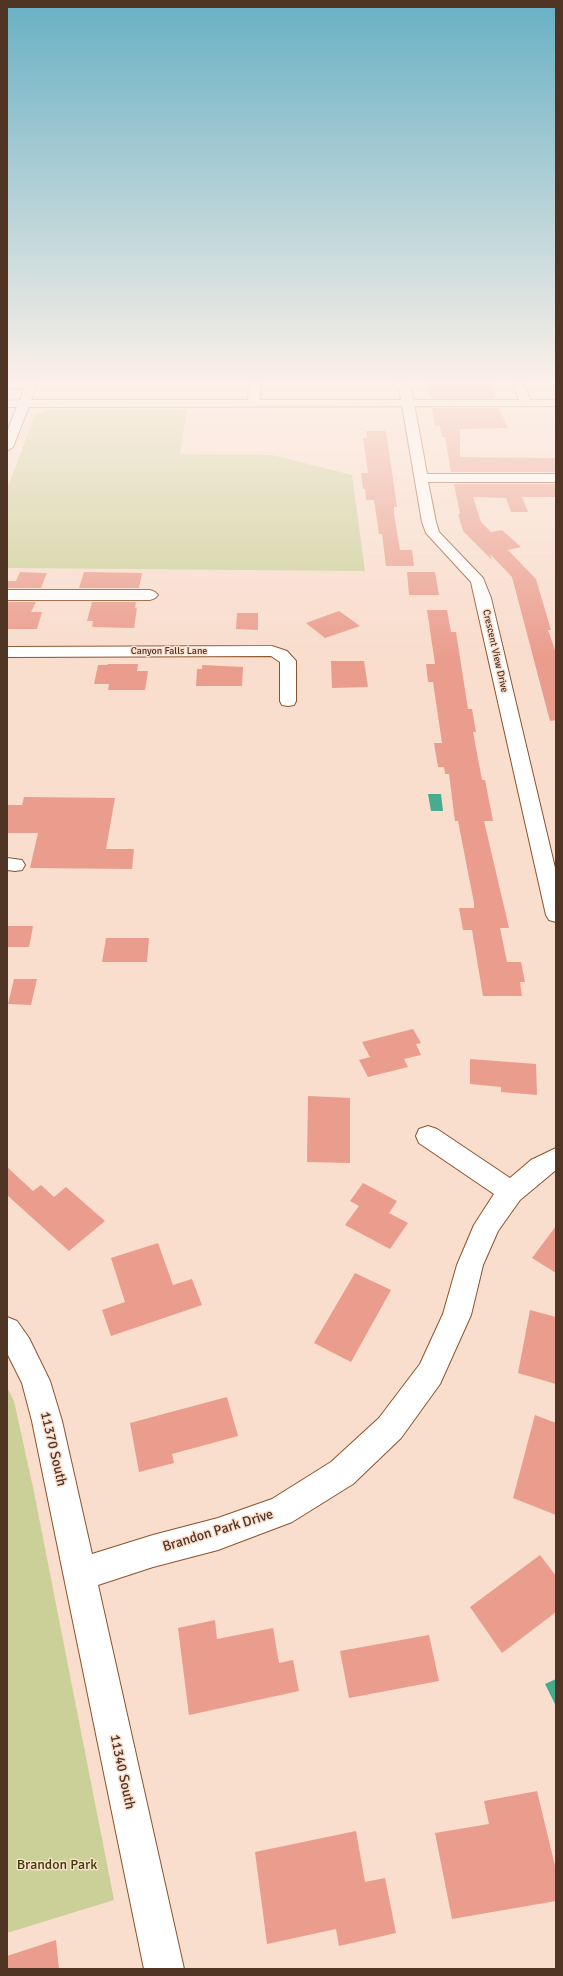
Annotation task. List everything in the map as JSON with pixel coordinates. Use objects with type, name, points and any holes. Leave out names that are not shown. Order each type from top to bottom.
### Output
[{"type":"street","name":"Crescent View Drive","points":[[421,473],[433,533],[478,581],[556,912]]},
{"type":"street","points":[[422,478],[556,478]]},
{"type":"street","points":[[7,595],[150,595]]},
{"type":"street","name":"Canyon Falls Lane","points":[[7,652],[272,651],[281,654],[288,661],[288,701]]},
{"type":"street","points":[[428,1136],[511,1192]]},
{"type":"street","name":"Brandon Park Drive","points":[[81,1574],[153,1551],[218,1534],[281,1511],[342,1473],[390,1428],[430,1374],[457,1314],[470,1265],[487,1225],[511,1192],[540,1167],[556,1158]]},
{"type":"street","name":"11370 South","points":[[7,1330],[20,1347],[36,1381],[40,1394],[81,1574]]},
{"type":"street","name":"11340 South","points":[[81,1574],[164,1969]]},
{"type":"green space","points":[[13,473],[345,473],[352,475],[365,571],[7,568],[7,489]]},
{"type":"green space","name":"Brandon Park","points":[[7,1387],[14,1401],[34,1492],[114,1900],[7,1933]]},
{"type":"water","points":[[428,794],[441,794],[443,811],[431,811]]},
{"type":"water","points":[[556,1679],[556,1706],[545,1684]]},
{"type":"building","points":[[361,473],[392,473],[397,507],[394,507],[394,514],[400,550],[412,550],[414,566],[386,566],[382,534],[379,534],[374,500],[366,500],[365,489],[363,489]]},
{"type":"building","points":[[454,484],[556,484],[556,497],[522,497],[528,512],[511,512],[506,498],[473,497],[481,522],[491,532],[502,530],[521,547],[508,550],[536,579],[551,630],[548,630],[556,653],[556,720],[550,721],[512,577],[490,554],[492,560],[463,531],[458,514],[460,514]]},
{"type":"building","points":[[20,572],[47,573],[41,588],[7,588],[7,581],[16,581]]},
{"type":"building","points":[[84,572],[142,573],[139,588],[79,588]]},
{"type":"building","points":[[407,572],[435,572],[439,595],[409,595]]},
{"type":"building","points":[[7,602],[36,602],[31,612],[42,612],[37,629],[7,629]]},
{"type":"building","points":[[92,602],[136,602],[135,608],[137,608],[134,628],[92,627],[93,621],[87,621]]},
{"type":"building","points":[[427,610],[447,610],[451,632],[456,632],[468,709],[472,709],[476,732],[473,732],[482,780],[485,780],[493,821],[484,821],[509,928],[500,928],[507,962],[521,962],[525,982],[520,982],[522,996],[483,996],[472,930],[463,930],[459,908],[474,908],[474,903],[458,821],[455,821],[449,774],[445,774],[444,767],[438,767],[434,743],[442,743],[433,682],[428,682],[426,664],[435,664]]},
{"type":"building","points":[[339,611],[360,626],[325,638],[306,623]]},
{"type":"building","points":[[237,613],[258,613],[258,630],[236,629]]},
{"type":"building","points":[[331,661],[364,661],[368,687],[332,688]]},
{"type":"building","points":[[138,664],[137,671],[148,671],[145,690],[108,690],[109,684],[94,684],[98,665]]},
{"type":"building","points":[[202,665],[243,667],[242,686],[196,686],[197,669],[202,669]]},
{"type":"building","points":[[24,797],[115,798],[106,849],[134,849],[132,869],[30,868],[38,833],[7,833],[7,805],[22,805]]},
{"type":"building","points":[[7,926],[33,926],[29,947],[7,947]]},
{"type":"building","points":[[106,938],[149,938],[147,962],[102,962]]},
{"type":"building","points":[[14,979],[37,979],[31,1005],[8,1004]]},
{"type":"building","points":[[413,1029],[421,1043],[416,1044],[421,1055],[404,1059],[408,1067],[368,1077],[359,1060],[370,1057],[362,1042]]},
{"type":"building","points":[[470,1059],[536,1064],[537,1095],[501,1092],[501,1087],[470,1084]]},
{"type":"building","points":[[308,1096],[350,1098],[350,1163],[307,1162]]},
{"type":"building","points":[[7,1167],[33,1191],[41,1185],[54,1197],[66,1187],[105,1221],[69,1251],[7,1195]]},
{"type":"building","points":[[363,1183],[397,1201],[389,1213],[408,1223],[390,1249],[345,1225],[359,1206],[350,1201]]},
{"type":"building","points":[[556,1226],[556,1273],[532,1258]]},
{"type":"building","points":[[158,1243],[173,1285],[192,1279],[202,1305],[111,1336],[102,1310],[125,1302],[111,1258]]},
{"type":"building","points":[[355,1273],[391,1290],[351,1362],[314,1343]]},
{"type":"building","points":[[530,1310],[556,1317],[556,1384],[518,1373]]},
{"type":"building","points":[[227,1397],[238,1436],[172,1454],[174,1463],[139,1472],[130,1423]]},
{"type":"building","points":[[535,1415],[556,1423],[556,1515],[513,1498]]},
{"type":"building","points":[[540,1555],[556,1576],[556,1612],[502,1653],[470,1607]]},
{"type":"building","points":[[215,1620],[217,1639],[273,1628],[279,1663],[293,1660],[299,1691],[189,1715],[178,1628]]},
{"type":"building","points":[[429,1635],[439,1681],[349,1698],[340,1651]]},
{"type":"building","points":[[537,1791],[556,1870],[556,1901],[452,1919],[435,1833],[489,1824],[484,1801]]},
{"type":"building","points":[[356,1831],[365,1882],[385,1878],[396,1933],[339,1946],[336,1929],[267,1944],[255,1852]]},
{"type":"building","points":[[56,1940],[59,1969],[7,1969],[7,1956]]}]
